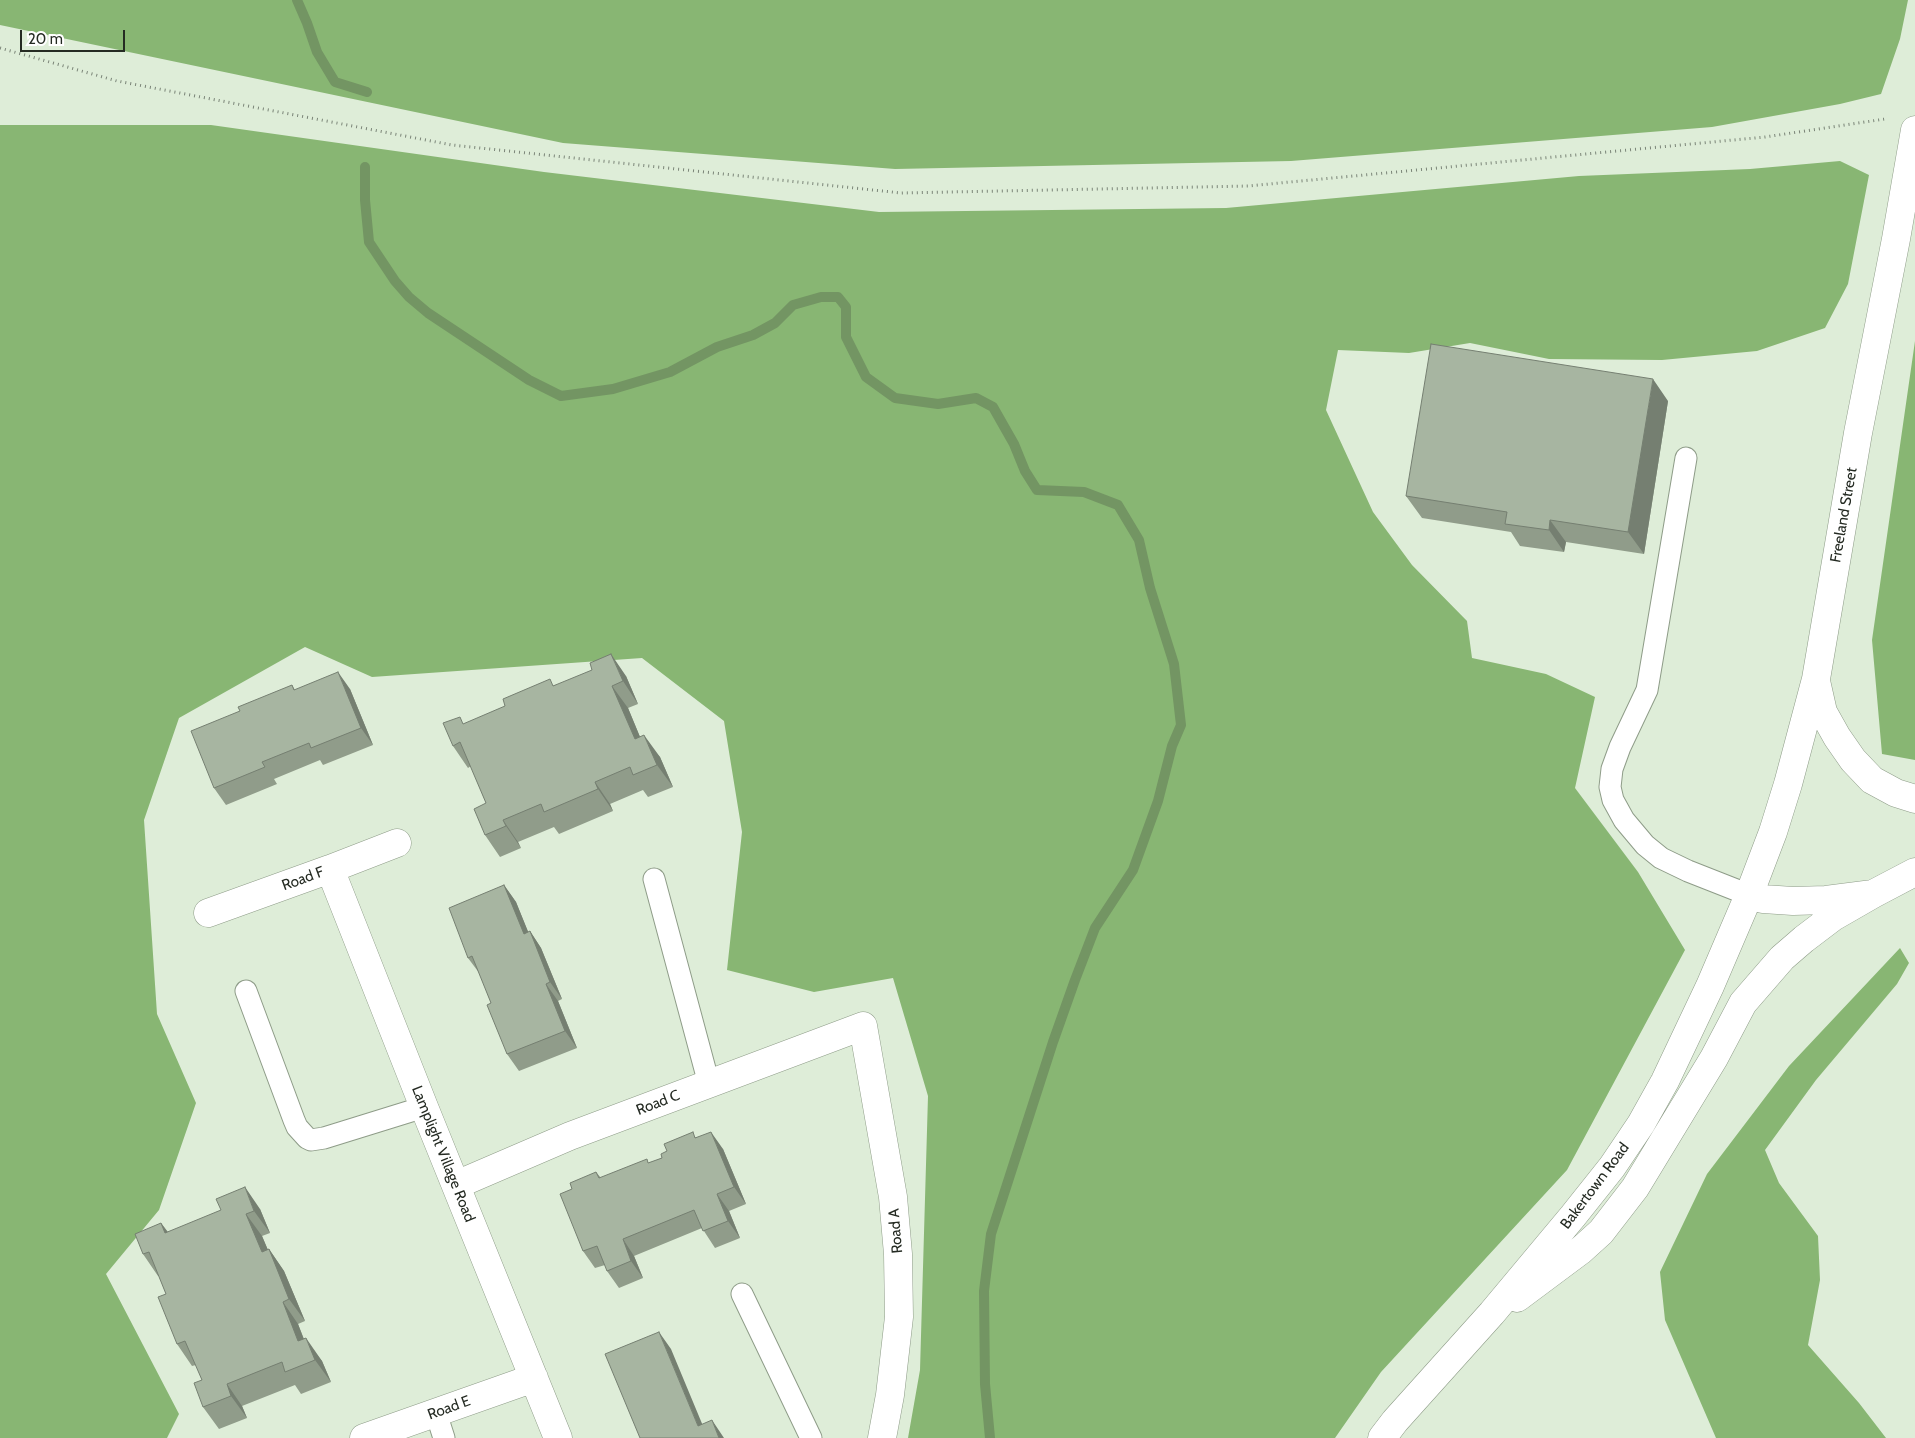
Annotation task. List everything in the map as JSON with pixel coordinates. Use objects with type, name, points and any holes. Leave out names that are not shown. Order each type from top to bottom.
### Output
[{"type":"street","name":"Freeland Street","points":[[1749,895],[1773,832],[1788,784],[1816,679],[1858,433],[1915,130]]},
{"type":"street","points":[[1816,679],[1823,712],[1853,760],[1872,780],[1896,793],[1915,799]]},
{"type":"street","name":"Road F","points":[[208,913],[397,843]]},
{"type":"street","name":"Lamplight Village Road","points":[[330,869],[558,1438]]},
{"type":"street","points":[[1492,1313],[1549,1276],[1601,1232],[1635,1188],[1714,1058],[1744,1003],[1782,958],[1833,917],[1915,872]]},
{"type":"street","points":[[1749,895],[1763,899],[1793,901],[1826,900],[1873,894]]},
{"type":"street","name":"Bakertown Road","points":[[1382,1438],[1395,1420],[1492,1313],[1612,1167],[1641,1124],[1665,1081],[1698,1012],[1749,895]]},
{"type":"street","name":"Road C","points":[[456,1185],[570,1136],[863,1026]]},
{"type":"street","name":"Road A","points":[[863,1026],[892,1197],[898,1254],[898,1317],[890,1395],[882,1438]]},
{"type":"street","name":"Road E","points":[[364,1438],[440,1425],[534,1378]]},
{"type":"lane","points":[[1686,458],[1647,690],[1620,747],[1612,769],[1610,788],[1613,800],[1624,820],[1645,845],[1661,858],[1688,871],[1749,895]]},
{"type":"lane","points":[[654,879],[708,1084]]},
{"type":"lane","points":[[246,991],[294,1120],[297,1127],[307,1138],[311,1140],[324,1138],[424,1107]]},
{"type":"lane","points":[[742,1294],[811,1438]]},
{"type":"path","points":[[0,48],[117,81],[452,144],[901,193],[1248,186],[1765,137],[1887,119]]},
{"type":"green space","points":[[0,0],[1908,0],[1900,39],[1881,94],[1840,104],[1712,127],[1291,161],[895,169],[563,143],[0,25]]},
{"type":"green space","points":[[0,125],[211,125],[544,172],[879,212],[1226,208],[1579,176],[1750,169],[1840,161],[1869,175],[1848,284],[1825,328],[1757,351],[1662,360],[1549,359],[1470,343],[1409,353],[1338,350],[1326,410],[1373,512],[1412,565],[1467,621],[1472,658],[1546,674],[1595,697],[1575,788],[1638,872],[1685,950],[1567,1170],[1381,1372],[1335,1438],[908,1438],[920,1370],[928,1096],[893,978],[814,992],[727,970],[742,832],[724,721],[642,658],[372,677],[305,647],[179,718],[144,820],[157,1014],[196,1103],[159,1210],[106,1274],[179,1414],[167,1438],[0,1438]]},
{"type":"green space","points":[[1915,341],[1915,760],[1882,754],[1872,640]]},
{"type":"green space","points":[[1900,948],[1909,963],[1897,984],[1816,1080],[1765,1150],[1779,1183],[1818,1236],[1820,1280],[1808,1345],[1859,1403],[1886,1438],[1716,1438],[1665,1320],[1660,1272],[1707,1174],[1789,1066]]},
{"type":"building","points":[[1431,344],[1653,379],[1628,532],[1550,520],[1549,530],[1505,524],[1507,512],[1406,496]]},
{"type":"building","points":[[611,654],[623,681],[612,686],[635,739],[644,735],[657,765],[633,775],[630,767],[595,782],[598,789],[544,812],[541,804],[503,820],[506,826],[485,835],[474,809],[486,803],[460,742],[453,746],[443,723],[460,717],[463,724],[505,706],[503,699],[550,679],[553,686],[592,670],[590,663]]},
{"type":"building","points":[[338,672],[361,728],[311,748],[309,743],[262,762],[265,767],[214,788],[191,731],[240,711],[238,707],[292,685],[294,690]]},
{"type":"building","points":[[504,885],[524,934],[530,931],[550,982],[546,984],[565,1031],[507,1054],[487,1005],[491,1003],[472,956],[468,958],[449,908]]},
{"type":"building","points":[[693,1132],[695,1138],[711,1132],[734,1187],[717,1194],[728,1221],[703,1231],[694,1210],[623,1239],[631,1261],[607,1271],[597,1246],[583,1251],[560,1194],[572,1189],[570,1183],[596,1172],[599,1178],[647,1159],[648,1163],[662,1158],[661,1154],[667,1151],[664,1144]]},
{"type":"building","points":[[245,1187],[254,1211],[246,1214],[262,1252],[269,1249],[289,1299],[283,1302],[298,1341],[306,1338],[315,1360],[285,1372],[282,1362],[227,1384],[231,1396],[203,1407],[194,1383],[202,1380],[185,1341],[177,1344],[158,1297],[166,1294],[149,1252],[143,1254],[135,1234],[161,1223],[165,1233],[221,1210],[216,1199]]},
{"type":"building","points":[[659,1332],[698,1426],[712,1420],[719,1438],[640,1438],[605,1354]]},
{"type":"waterway","points":[[297,0],[317,52],[335,82],[367,92]]},
{"type":"waterway","points":[[365,167],[365,200],[369,242],[395,281],[409,297],[428,313],[529,380],[561,396],[613,389],[670,372],[717,347],[753,335],[775,323],[793,305],[821,297],[838,297],[846,307],[846,337],[866,377],[895,398],[938,404],[976,398],[993,407],[1014,444],[1025,471],[1037,490],[1084,492],[1118,505],[1139,540],[1150,588],[1174,664],[1181,725],[1172,746],[1158,801],[1133,870],[1095,928],[1075,980],[991,1234],[984,1291],[985,1384],[990,1438]]}]
